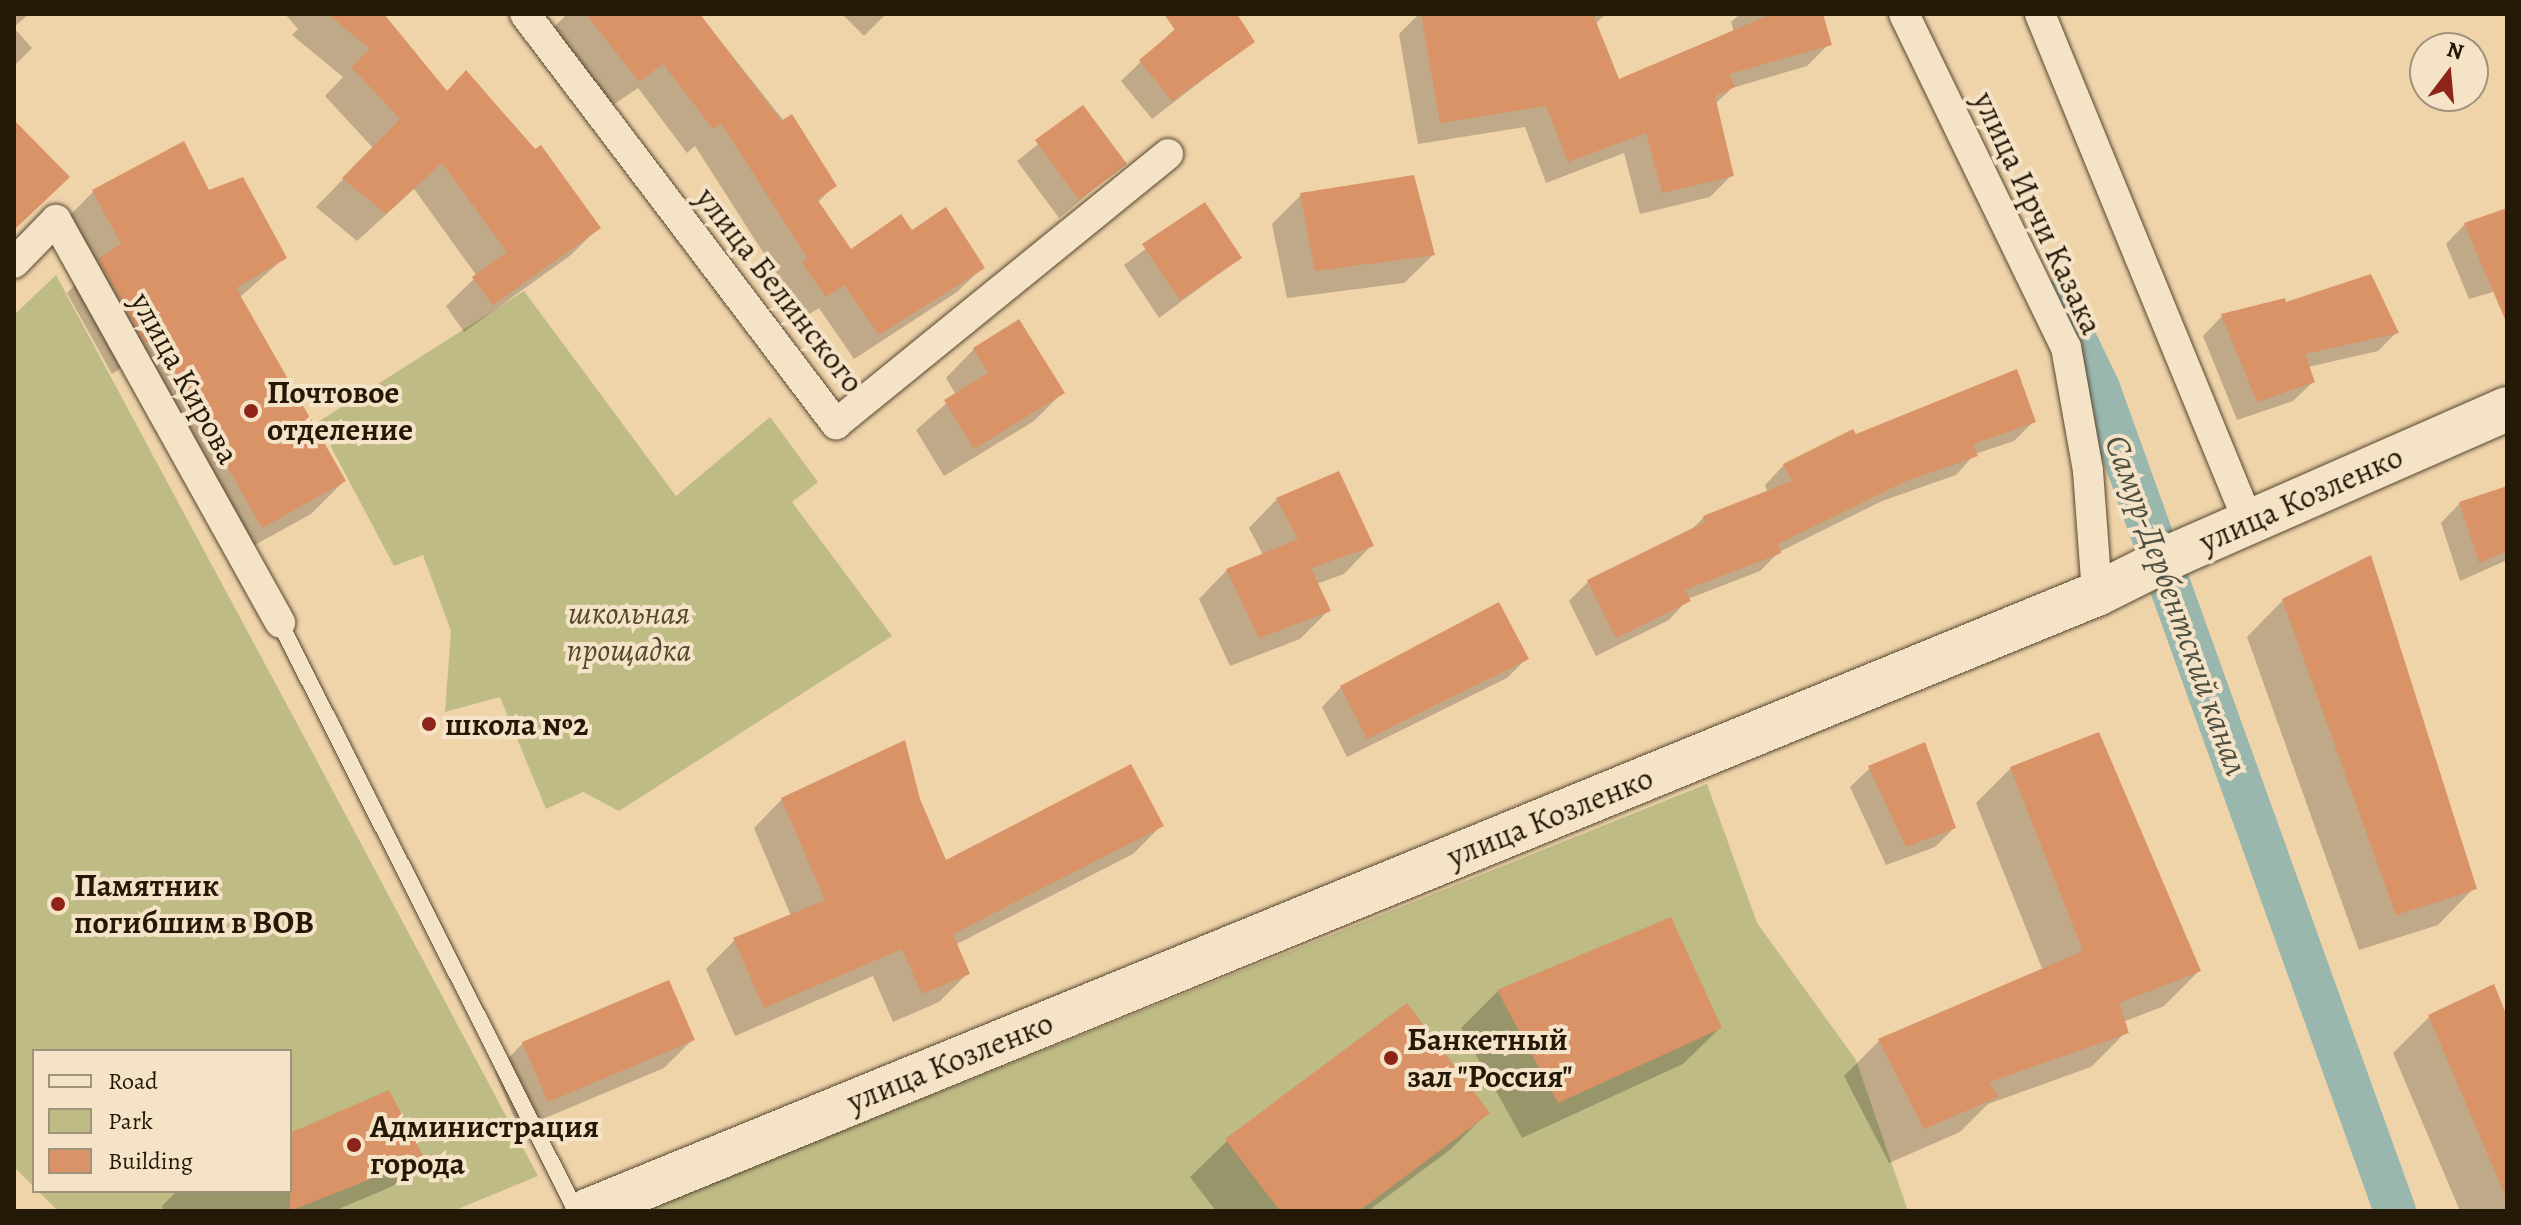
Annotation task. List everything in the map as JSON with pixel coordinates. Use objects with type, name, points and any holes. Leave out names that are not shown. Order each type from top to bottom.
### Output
[{"type":"street","name":"улица Белинского","points":[[525,14],[836,424],[1168,154]]},
{"type":"street","name":"улица Ирчи Казака","points":[[1904,14],[2066,347],[2088,471],[2114,585]]},
{"type":"street","points":[[2040,14],[2249,523]]},
{"type":"street","name":"улица Кирова","points":[[14,263],[56,220],[280,623]]},
{"type":"street","name":"улица Козленко","points":[[587,1211],[2114,585],[2181,552],[2507,409]]},
{"type":"lane","points":[[280,623],[576,1211]]},
{"type":"green space","points":[[56,275],[538,1176],[453,1211],[58,1211],[40,1193],[292,1193],[292,1049],[32,1049],[32,1185],[14,1167],[14,315]]},
{"type":"green space","name":"школьная прощадка","points":[[524,291],[676,496],[770,417],[818,482],[792,502],[892,636],[619,811],[583,792],[546,809],[500,697],[445,712],[451,631],[423,555],[394,566],[318,422]]},
{"type":"green space","points":[[1707,784],[1757,923],[1856,1060],[1908,1211],[643,1211]]},
{"type":"building","points":[[328,14],[384,14],[447,91],[466,70],[535,149],[541,145],[601,228],[493,305],[472,277],[507,252],[442,163],[386,214],[342,178],[400,119],[351,67],[370,49]]},
{"type":"building","points":[[586,14],[700,14],[781,121],[792,114],[837,186],[817,199],[851,249],[901,214],[912,230],[946,207],[985,268],[879,335],[844,285],[826,297],[802,263],[808,259],[721,123],[713,129],[663,64],[639,82]]},
{"type":"building","points":[[1164,14],[1237,14],[1255,42],[1172,101],[1139,60],[1175,30]]},
{"type":"building","points":[[1421,14],[1593,14],[1619,79],[1772,14],[1823,14],[1832,45],[1729,74],[1735,87],[1715,96],[1734,176],[1662,193],[1646,133],[1568,162],[1546,106],[1440,123]]},
{"type":"building","points":[[1083,105],[1127,164],[1079,200],[1035,140]]},
{"type":"building","points":[[14,120],[70,177],[14,230]]},
{"type":"building","points":[[184,141],[209,190],[243,177],[287,258],[236,288],[346,481],[262,528],[154,337],[145,343],[98,259],[121,244],[92,190]]},
{"type":"building","points":[[1414,175],[1435,255],[1315,271],[1300,193]]},
{"type":"building","points":[[1205,202],[1242,258],[1180,300],[1142,244]]},
{"type":"building","points":[[2507,208],[2507,324],[2464,223]]},
{"type":"building","points":[[2371,274],[2399,333],[2305,354],[2315,382],[2257,402],[2221,314],[2285,298],[2286,302]]},
{"type":"building","points":[[1019,319],[1065,393],[974,449],[944,400],[988,373],[973,348]]},
{"type":"building","points":[[2017,369],[2036,422],[1973,444],[1978,456],[1904,482],[1778,544],[1781,553],[1685,590],[1691,601],[1616,638],[1587,580],[1705,522],[1703,516],[1792,481],[1783,464],[1853,429],[1856,434]]},
{"type":"building","points":[[1339,471],[1374,546],[1311,568],[1331,611],[1259,638],[1226,569],[1298,539],[1276,498]]},
{"type":"building","points":[[2507,486],[2507,551],[2479,563],[2459,502]]},
{"type":"building","points":[[2371,555],[2477,889],[2396,915],[2282,599]]},
{"type":"building","points":[[1499,602],[1529,659],[1367,739],[1340,686]]},
{"type":"building","points":[[2099,732],[2201,971],[2119,1003],[2129,1033],[1989,1082],[1998,1097],[1924,1129],[1878,1039],[2083,951],[2010,767]]},
{"type":"building","points":[[905,740],[920,799],[946,860],[1131,764],[1164,826],[953,934],[970,974],[922,994],[902,949],[764,1008],[733,938],[825,900],[781,798]]},
{"type":"building","points":[[1925,742],[1956,828],[1906,847],[1868,766]]},
{"type":"building","points":[[1671,917],[1722,1028],[1558,1103],[1497,990]]},
{"type":"building","points":[[669,980],[695,1040],[548,1102],[522,1042]]},
{"type":"building","points":[[2494,984],[2507,1016],[2507,1200],[2428,1015]]},
{"type":"building","name":"Банкетный зал \"Россия\"","points":[[1407,1003],[1490,1113],[1359,1211],[1280,1211],[1225,1139]]},
{"type":"building","name":"Администрация города","points":[[389,1090],[424,1158],[290,1211],[292,1132]]},
{"type":"waterway","name":"Самур-Дербентский канал","points":[[2057,301],[2099,388],[2395,1211]]},
{"type":"place","name":"Почтовое отделение","points":[[251,411]]},
{"type":"place","name":"школа №2","points":[[429,724]]},
{"type":"place","name":"Памятник погибшим в ВОВ","points":[[58,904]]},
{"type":"place","name":"Банкетный зал \"Россия\"","points":[[1391,1058]]},
{"type":"place","name":"Администрация города","points":[[354,1145]]}]
